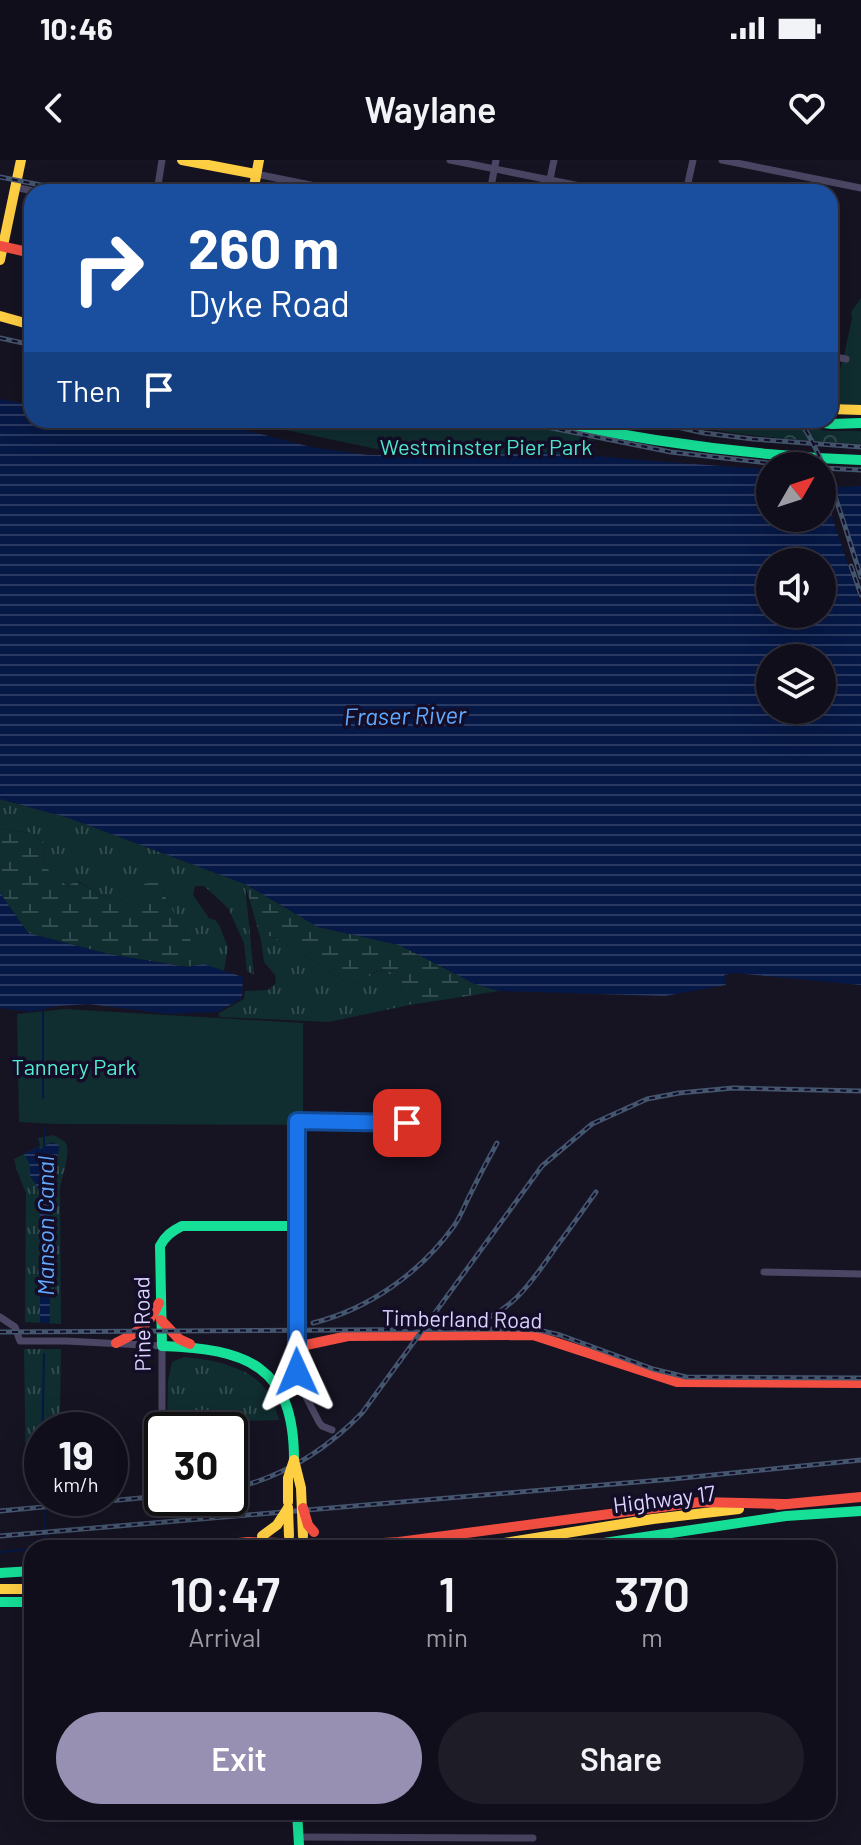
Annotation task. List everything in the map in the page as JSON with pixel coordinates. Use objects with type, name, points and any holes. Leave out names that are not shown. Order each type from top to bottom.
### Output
[{"type":"main road","points":[[0,260],[21,160]]},
{"type":"main road","points":[[182,160],[256,174]]},
{"type":"main road","points":[[254,184],[259,160]]},
{"type":"main road","points":[[1,247],[24,251]]},
{"type":"main road","points":[[0,316],[24,323]]},
{"type":"main road","points":[[838,409],[861,410]]},
{"type":"main road","points":[[838,424],[861,423]]},
{"type":"main road","points":[[588,428],[683,446],[815,459],[861,460]]},
{"type":"main road","name":"Pine Road","points":[[162,1346],[160,1246],[168,1234],[182,1226],[297,1226]]},
{"type":"main road","points":[[297,1226],[297,1345]]},
{"type":"main road","points":[[116,1343],[142,1331],[160,1302]]},
{"type":"main road","points":[[161,1320],[179,1339],[196,1346]]},
{"type":"main road","name":"Timberland Road","points":[[297,1345],[311,1345],[348,1336],[533,1335],[677,1382],[861,1383]]},
{"type":"main road","points":[[162,1346],[196,1346],[229,1351],[245,1358],[271,1378],[288,1407],[294,1460],[300,1477],[302,1540]]},
{"type":"main road","points":[[289,1540],[288,1478],[294,1460]]},
{"type":"main road","name":"Highway 17","points":[[523,1540],[653,1519],[861,1497]]},
{"type":"main road","points":[[411,1540],[700,1502],[784,1504]]},
{"type":"main road","points":[[253,1540],[277,1525],[288,1508]]},
{"type":"main road","points":[[303,1508],[308,1525],[318,1536],[327,1540]]},
{"type":"main road","name":"Highway 17","points":[[623,1540],[786,1516],[861,1511]]},
{"type":"main road","points":[[0,1573],[24,1572]]},
{"type":"main road","points":[[0,1579],[24,1579]]},
{"type":"main road","points":[[0,1589],[24,1589]]},
{"type":"main road","points":[[0,1602],[24,1602]]},
{"type":"main road","points":[[297,1820],[297,1842]]},
{"type":"street","points":[[158,184],[162,160]]},
{"type":"street","points":[[450,160],[495,164],[573,184]]},
{"type":"street","points":[[550,179],[554,160]]},
{"type":"street","points":[[688,184],[693,160]]},
{"type":"street","points":[[722,160],[817,184]]},
{"type":"street","points":[[491,184],[495,164]]},
{"type":"street","points":[[256,174],[305,184]]},
{"type":"street","points":[[15,187],[24,189]]},
{"type":"street","points":[[838,187],[861,188]]},
{"type":"street","points":[[838,358],[846,359]]},
{"type":"street","points":[[297,1226],[297,1121],[407,1123]]},
{"type":"street","points":[[764,1272],[861,1274]]},
{"type":"street","points":[[0,1317],[15,1327],[20,1341],[162,1346]]},
{"type":"street","points":[[297,1345],[297,1372],[303,1391],[319,1422],[332,1430]]},
{"type":"street","name":"Pine Road","points":[[162,1346],[162,1412]]},
{"type":"street","points":[[297,1842],[533,1838]]},
{"type":"green space","points":[[861,298],[861,406],[838,407],[838,379],[842,361],[847,362],[848,356],[844,355],[851,312]]},
{"type":"green space","name":"Westminster Pier Park","points":[[276,428],[544,428],[594,440],[593,456],[513,451],[510,477]]},
{"type":"green space","points":[[700,428],[861,431],[861,444],[809,441]]},
{"type":"green space","points":[[0,799],[69,818],[245,884],[254,975],[247,971],[244,943],[228,908],[204,886],[195,886],[193,895],[209,918],[219,925],[228,947],[224,971],[203,964],[159,881],[142,899],[131,905],[112,897],[106,898],[78,881],[67,886],[45,867],[44,843],[32,833],[0,829]]},
{"type":"green space","points":[[0,829],[32,833],[44,843],[45,867],[67,886],[77,881],[106,898],[112,897],[131,905],[142,899],[144,884],[159,881],[203,964],[187,967],[108,954],[28,933],[0,893]]},
{"type":"green space","points":[[245,884],[318,927],[400,945],[475,984],[499,991],[410,1005],[393,972],[377,970],[366,979],[350,985],[270,936],[261,940]]},
{"type":"green space","points":[[270,936],[350,985],[378,970],[393,972],[410,1005],[328,1022],[219,1017],[219,1013],[244,999],[245,991],[268,990],[276,983],[275,975],[264,962],[261,940]]},
{"type":"green space","name":"Tannery Park","points":[[65,1009],[303,1023],[303,1125],[19,1122],[17,1014]]},
{"type":"green space","points":[[53,1135],[67,1146],[60,1188],[61,1324],[25,1322],[26,1193],[14,1159],[40,1146],[38,1138]]},
{"type":"green space","points":[[24,1349],[61,1349],[60,1412],[25,1412]]},
{"type":"green space","points":[[184,1357],[210,1360],[247,1373],[266,1390],[279,1420],[248,1421],[248,1412],[167,1412],[172,1362]]},
{"type":"water","name":"Fraser River","points":[[0,399],[24,404],[24,428],[167,428],[188,431],[189,428],[237,428],[311,447],[368,455],[518,454],[525,451],[756,468],[756,532],[836,532],[836,486],[861,486],[861,985],[734,973],[724,975],[726,985],[665,996],[499,991],[475,984],[399,945],[318,927],[245,884],[69,818],[0,799]]},
{"type":"water","points":[[0,893],[28,933],[108,954],[187,967],[203,964],[243,977],[242,998],[218,1012],[168,1014],[88,1004],[31,1012],[0,1008]]},
{"type":"water","points":[[51,1142],[59,1145],[59,1149],[49,1172],[50,1323],[40,1323],[40,1191],[30,1176],[30,1165],[24,1154]]},
{"type":"pier","points":[[836,496],[861,569],[861,604],[836,528]]},
{"type":"waterway","name":"Manson Canal","points":[[43,1010],[43,1098]]},
{"type":"waterway","name":"Manson Canal","points":[[44,1128],[44,1146]]},
{"type":"waterway","name":"Manson Canal","points":[[43,1412],[44,1354]]},
{"type":"waterway","name":"Manson Canal","points":[[44,1540],[45,1516]]},
{"type":"waterway","points":[[0,1552],[24,1550]]},
{"type":"railway","points":[[0,177],[35,184]]},
{"type":"railway","points":[[0,338],[24,343]]},
{"type":"railway","points":[[552,428],[671,452],[756,462]]},
{"type":"railway","points":[[682,428],[753,439],[861,447]]},
{"type":"railway","points":[[804,428],[827,475],[861,577]]},
{"type":"railway","points":[[836,469],[861,470]]},
{"type":"railway","points":[[851,566],[861,595]]},
{"type":"railway","points":[[248,1484],[302,1461],[362,1413],[542,1166],[592,1124],[647,1099],[679,1093],[733,1088],[861,1091]]},
{"type":"railway","points":[[313,1323],[373,1299],[426,1259],[456,1222],[497,1143]]},
{"type":"railway","points":[[469,1324],[497,1313],[520,1294],[596,1192]]},
{"type":"railway","points":[[0,1332],[521,1329],[560,1335],[653,1369],[686,1377],[861,1378]]},
{"type":"railway","points":[[0,1536],[861,1460]]},
{"type":"railway","points":[[0,1511],[144,1498]]},
{"type":"traffic: fast","points":[[838,424],[861,423]]},
{"type":"traffic: fast","points":[[588,428],[702,447],[861,460]]},
{"type":"traffic: fast","points":[[294,1460],[292,1428],[285,1403],[274,1383],[260,1368],[241,1358],[218,1352],[162,1346],[160,1246],[164,1239],[182,1226],[297,1226],[297,1345],[306,1345]]},
{"type":"traffic: fast","points":[[624,1540],[786,1516],[861,1511]]},
{"type":"traffic: fast","points":[[0,1573],[24,1572]]},
{"type":"traffic: fast","points":[[0,1602],[24,1602]]},
{"type":"traffic: fast","points":[[297,1820],[299,1845]]},
{"type":"traffic: slow","points":[[0,260],[21,160]]},
{"type":"traffic: slow","points":[[182,160],[256,174]]},
{"type":"traffic: slow","points":[[254,184],[259,160]]},
{"type":"traffic: slow","points":[[0,316],[24,323]]},
{"type":"traffic: slow","points":[[838,409],[861,410]]},
{"type":"traffic: slow","points":[[294,1460],[301,1488],[303,1536]]},
{"type":"traffic: slow","points":[[288,1502],[288,1478],[294,1460]]},
{"type":"traffic: slow","points":[[288,1508],[289,1536]]},
{"type":"traffic: slow","points":[[262,1536],[277,1525],[288,1508]]},
{"type":"traffic: slow","points":[[523,1540],[739,1509]]},
{"type":"traffic: slow","points":[[0,1589],[24,1589]]},
{"type":"traffic: jam","points":[[0,246],[24,251]]},
{"type":"traffic: jam","points":[[116,1343],[142,1328],[159,1303]]},
{"type":"traffic: jam","points":[[161,1320],[179,1339],[190,1344]]},
{"type":"traffic: jam","points":[[306,1345],[348,1336],[533,1335],[677,1382],[861,1383]]},
{"type":"traffic: jam","points":[[777,1505],[861,1497]]},
{"type":"traffic: jam","points":[[414,1540],[700,1502],[784,1504]]},
{"type":"traffic: jam","points":[[303,1508],[308,1525],[314,1532]]},
{"type":"route","points":[[297,1372],[297,1121],[407,1123]]}]
